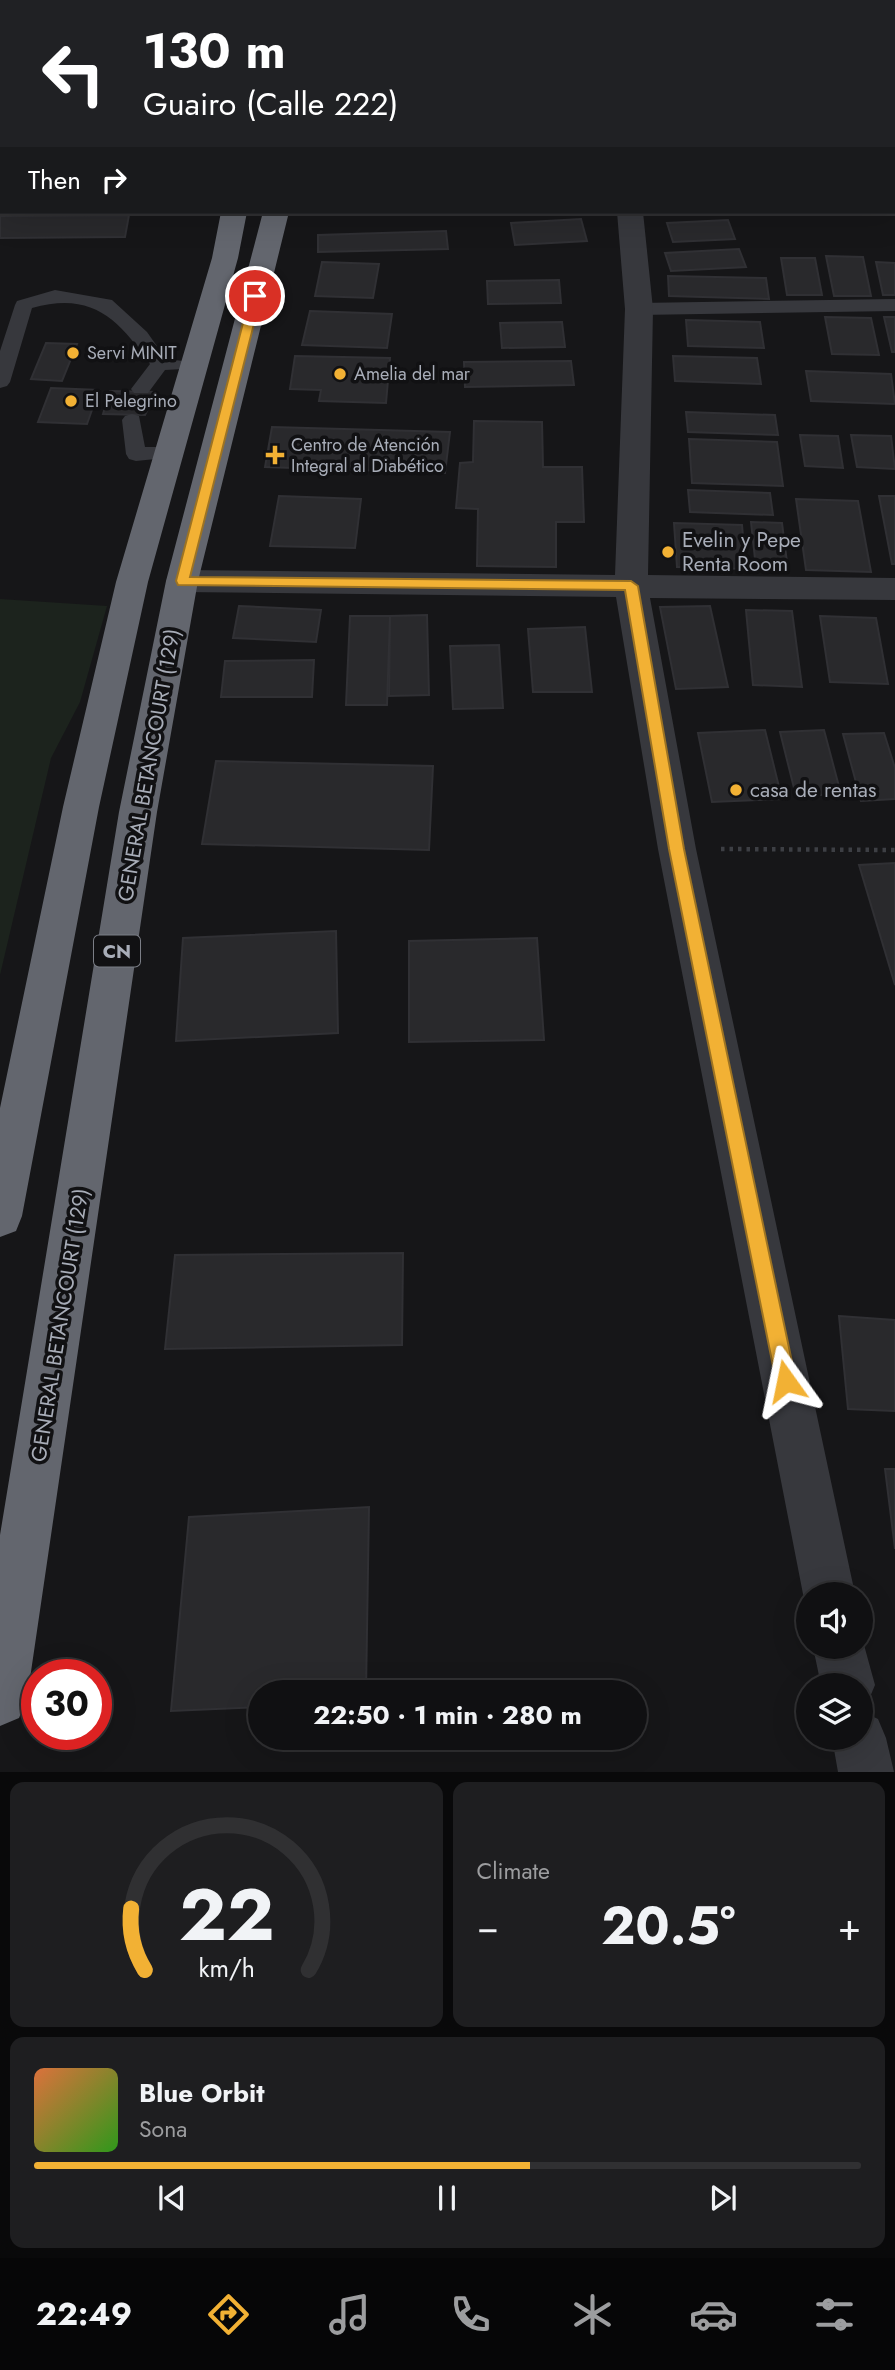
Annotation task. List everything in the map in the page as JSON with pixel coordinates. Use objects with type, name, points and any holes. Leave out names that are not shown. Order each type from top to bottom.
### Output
[{"type":"highway","points":[[0,1216],[81,807],[132,582],[225,258],[234,214]]},
{"type":"highway","name":"GENERAL BETANCOURT (129)","points":[[0,1699],[138,811],[182,581],[275,214]]},
{"type":"street","points":[[630,214],[639,309],[631,586],[677,849],[828,1582]]},
{"type":"street","points":[[182,581],[895,589]]},
{"type":"street","points":[[861,1750],[866,1772]]},
{"type":"lane","points":[[0,382],[24,305],[55,296],[105,304],[140,336],[160,364]]},
{"type":"lane","points":[[639,309],[895,305]]},
{"type":"lane","points":[[160,364],[195,366]]},
{"type":"lane","points":[[141,389],[160,364]]},
{"type":"lane","points":[[132,420],[136,454],[168,452]]},
{"type":"path","points":[[677,849],[895,850]]},
{"type":"shaded area","points":[[0,599],[107,606],[80,702],[51,758],[0,975]]},
{"type":"building","points":[[129,215],[125,237],[0,238],[0,216]]},
{"type":"building","points":[[581,219],[587,241],[515,245],[511,223]]},
{"type":"building","points":[[728,220],[735,239],[673,242],[667,223]]},
{"type":"building","points":[[446,231],[448,249],[318,252],[318,235]]},
{"type":"building","points":[[739,249],[746,267],[671,271],[665,253]]},
{"type":"building","points":[[826,256],[863,257],[871,296],[834,296]]},
{"type":"building","points":[[781,258],[815,258],[822,295],[787,295]]},
{"type":"building","points":[[322,262],[379,264],[373,298],[315,296]]},
{"type":"building","points":[[876,262],[895,263],[895,295],[883,295]]},
{"type":"building","points":[[668,276],[766,278],[769,299],[669,296]]},
{"type":"building","points":[[559,280],[561,303],[488,304],[487,281]]},
{"type":"building","points":[[310,311],[392,314],[387,348],[302,345]]},
{"type":"building","points":[[825,317],[871,318],[879,355],[832,354]]},
{"type":"building","points":[[884,317],[895,317],[895,352],[892,352]]},
{"type":"building","points":[[686,320],[760,322],[764,348],[688,346]]},
{"type":"building","points":[[562,322],[565,347],[502,348],[500,323]]},
{"type":"building","points":[[46,343],[77,344],[62,381],[31,379]]},
{"type":"building","name":"Amelia del mar","points":[[295,356],[390,358],[386,403],[319,401],[321,390],[290,389]]},
{"type":"building","points":[[673,356],[757,358],[761,384],[675,381]]},
{"type":"building","points":[[571,361],[574,385],[465,387],[464,362]]},
{"type":"building","points":[[806,371],[891,374],[895,404],[811,401]]},
{"type":"building","name":"El Pelegrino","points":[[51,388],[99,390],[87,424],[38,422]]},
{"type":"building","points":[[110,391],[156,392],[145,415],[103,414]]},
{"type":"building","points":[[686,412],[775,415],[778,435],[688,432]]},
{"type":"building","points":[[474,421],[542,422],[543,467],[582,467],[584,522],[556,522],[556,567],[477,566],[478,509],[456,508],[460,463],[473,462]]},
{"type":"building","points":[[272,427],[450,432],[445,473],[265,467]]},
{"type":"building","points":[[800,435],[838,436],[843,468],[805,466]]},
{"type":"building","points":[[851,435],[891,436],[895,469],[857,467]]},
{"type":"building","points":[[689,439],[777,442],[783,486],[692,483]]},
{"type":"building","points":[[688,490],[770,493],[773,515],[690,512]]},
{"type":"building","points":[[279,496],[361,499],[355,548],[270,546]]},
{"type":"building","points":[[879,496],[895,496],[895,564],[892,564]]},
{"type":"building","points":[[796,499],[858,501],[871,572],[806,570]]},
{"type":"building","points":[[751,522],[782,523],[788,570],[756,568]]},
{"type":"building","points":[[674,523],[742,525],[746,569],[677,567]]},
{"type":"building","points":[[239,606],[321,610],[316,642],[233,638]]},
{"type":"building","points":[[710,606],[728,687],[676,689],[660,607]]},
{"type":"building","points":[[746,610],[792,611],[802,687],[753,685]]},
{"type":"building","points":[[427,615],[429,695],[389,696],[390,616]]},
{"type":"building","points":[[350,616],[390,616],[387,705],[346,705]]},
{"type":"building","points":[[820,616],[876,618],[888,684],[830,682]]},
{"type":"building","points":[[585,627],[592,692],[533,692],[528,629]]},
{"type":"building","points":[[499,645],[503,708],[453,709],[450,646]]},
{"type":"building","points":[[314,660],[312,697],[221,697],[225,661]]},
{"type":"building","points":[[765,730],[782,799],[712,802],[698,733]]},
{"type":"building","points":[[824,730],[841,794],[796,796],[780,732]]},
{"type":"building","points":[[884,733],[895,768],[895,799],[861,801],[843,734]]},
{"type":"building","points":[[216,761],[433,766],[429,850],[202,844]]},
{"type":"building","points":[[895,863],[895,985],[859,865]]},
{"type":"building","points":[[336,931],[338,1033],[176,1041],[183,938]]},
{"type":"building","points":[[537,938],[544,1040],[409,1042],[409,941]]},
{"type":"building","points":[[403,1253],[402,1345],[165,1349],[175,1255]]},
{"type":"building","points":[[839,1316],[895,1320],[895,1411],[848,1409]]},
{"type":"building","points":[[885,1469],[895,1469],[895,1549]]},
{"type":"building","points":[[369,1507],[366,1680],[248,1680],[248,1708],[171,1711],[189,1517]]},
{"type":"place","name":"Servi MINIT","points":[[73,353]]},
{"type":"place","name":"Amelia del mar","points":[[340,374]]},
{"type":"place","name":"El Pelegrino","points":[[71,401]]},
{"type":"place","name":"Centro de Atención Integral al Diabético","points":[[275,455]]},
{"type":"place","name":"Evelin y Pepe Renta Room","points":[[668,552]]},
{"type":"place","name":"casa de rentas","points":[[736,790]]},
{"type":"route","points":[[255,296],[182,581],[631,586],[677,849],[786,1381]]}]
